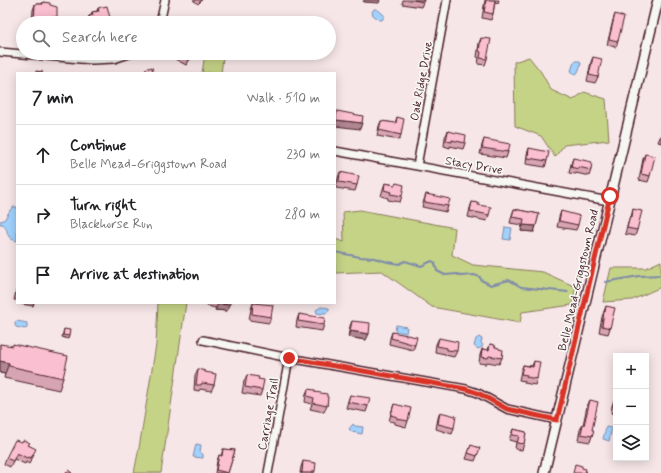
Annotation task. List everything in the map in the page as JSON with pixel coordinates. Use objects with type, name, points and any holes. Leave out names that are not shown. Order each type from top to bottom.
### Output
[{"type":"street","points":[[162,16],[165,0]]},
{"type":"street","name":"Oak Ridge Drive","points":[[417,166],[447,0]]},
{"type":"street","name":"Belle Mead-Griggstown Road","points":[[544,473],[658,0]]},
{"type":"street","points":[[0,52],[16,53]]},
{"type":"street","name":"Stacy Drive","points":[[336,151],[609,201]]},
{"type":"street","points":[[203,340],[289,358],[466,389],[478,393],[507,409],[557,420]]},
{"type":"street","name":"Carriage Trail","points":[[268,473],[289,358]]},
{"type":"green space","points":[[529,57],[541,72],[551,90],[573,100],[584,92],[606,99],[609,140],[564,145],[555,157],[541,136],[515,126],[514,62]]},
{"type":"green space","points":[[204,60],[223,60],[221,72],[202,72]]},
{"type":"green space","points":[[360,210],[455,228],[452,255],[473,265],[543,272],[576,287],[572,305],[522,312],[520,323],[432,307],[382,271],[336,273],[336,239],[344,242],[343,212]]},
{"type":"green space","points":[[661,261],[661,287],[632,300],[603,302],[611,268],[646,268]]},
{"type":"green space","points":[[158,304],[186,304],[161,473],[134,473],[139,448],[156,345]]},
{"type":"water","points":[[374,9],[377,9],[384,15],[382,20],[379,20],[373,15],[372,12]]},
{"type":"water","points":[[580,61],[581,64],[576,74],[571,71],[574,62]]},
{"type":"water","points":[[16,207],[16,241],[10,238],[3,224],[0,224],[0,221],[4,220],[11,209]]},
{"type":"water","points":[[505,227],[512,228],[510,240],[503,239]]},
{"type":"water","points":[[321,307],[329,308],[329,311],[321,314],[317,313],[316,310]]},
{"type":"water","points":[[15,322],[27,323],[27,328],[16,327]]},
{"type":"water","points":[[396,325],[407,327],[406,333],[395,331]]},
{"type":"water","points":[[479,337],[482,339],[481,343],[483,345],[478,349],[474,346],[476,339]]},
{"type":"water","points":[[353,424],[355,426],[363,427],[362,434],[352,432],[349,429]]},
{"type":"water","points":[[606,427],[612,428],[609,441],[603,439]]},
{"type":"water","points":[[196,444],[201,445],[200,453],[203,454],[203,458],[193,457]]},
{"type":"building","points":[[486,0],[495,0],[493,14],[484,12]]},
{"type":"building","points":[[43,2],[50,3],[50,5],[57,7],[57,16],[34,16],[35,4],[43,4]]},
{"type":"building","points":[[107,6],[110,16],[89,16],[93,15],[92,12],[99,11],[98,8]]},
{"type":"building","points":[[615,14],[624,17],[618,41],[609,39]]},
{"type":"building","points":[[481,38],[491,39],[487,59],[480,58],[481,52],[479,51]]},
{"type":"building","points":[[593,57],[602,59],[598,77],[589,75]]},
{"type":"building","points":[[152,67],[153,72],[146,72],[145,69]]},
{"type":"building","points":[[337,111],[363,116],[362,123],[336,120]]},
{"type":"building","points":[[397,117],[404,119],[401,135],[379,130],[381,121],[396,123]]},
{"type":"building","points":[[448,131],[466,135],[465,143],[452,140],[452,142],[446,141]]},
{"type":"building","points":[[484,139],[510,144],[508,152],[482,148]]},
{"type":"building","points":[[529,148],[549,152],[547,161],[528,158]]},
{"type":"building","points":[[645,154],[655,156],[650,176],[641,174]]},
{"type":"building","points":[[573,158],[592,162],[591,170],[571,167]]},
{"type":"building","points":[[340,172],[359,176],[357,185],[339,182]]},
{"type":"building","points":[[385,183],[404,185],[402,196],[390,194],[391,192],[384,190]]},
{"type":"building","points":[[426,194],[450,199],[448,206],[424,202]]},
{"type":"building","points":[[472,202],[479,203],[478,205],[491,207],[489,215],[470,211]]},
{"type":"building","points":[[514,209],[539,214],[536,226],[523,225],[524,219],[512,217]]},
{"type":"building","points":[[633,209],[642,211],[637,230],[627,228],[630,216],[632,217]]},
{"type":"building","points":[[561,211],[580,216],[578,225],[559,221]]},
{"type":"building","points":[[253,304],[273,305],[271,317],[252,314]]},
{"type":"building","points":[[606,306],[615,308],[610,328],[602,326]]},
{"type":"building","points":[[299,314],[325,318],[324,325],[298,321]]},
{"type":"building","points":[[352,321],[370,323],[369,334],[350,331]]},
{"type":"building","points":[[64,329],[70,330],[69,336],[63,335]]},
{"type":"building","points":[[392,332],[417,337],[415,345],[391,338]]},
{"type":"building","points":[[439,338],[458,342],[457,351],[447,350],[447,348],[437,346]]},
{"type":"building","points":[[0,344],[13,346],[13,344],[68,356],[63,378],[9,366],[9,363],[0,361]]},
{"type":"building","points":[[490,344],[503,350],[502,358],[489,356],[488,358],[481,357],[482,349],[489,350]]},
{"type":"building","points":[[534,361],[540,362],[537,379],[526,377],[527,375],[521,374],[523,365],[533,367]]},
{"type":"building","points":[[198,369],[216,374],[214,385],[202,383],[201,385],[196,385]]},
{"type":"building","points":[[247,375],[259,377],[258,379],[264,380],[262,390],[245,387]]},
{"type":"building","points":[[308,389],[327,394],[327,406],[313,403],[314,398],[307,396]]},
{"type":"building","points":[[350,395],[370,398],[368,406],[348,402]]},
{"type":"building","points":[[590,400],[598,402],[592,436],[581,434]]},
{"type":"building","points":[[394,404],[411,408],[408,421],[397,419],[397,417],[391,415]]},
{"type":"building","points":[[440,412],[456,416],[454,428],[438,424]]},
{"type":"building","points":[[513,429],[526,432],[524,444],[517,443],[519,436],[512,435]]},
{"type":"building","points":[[15,440],[22,442],[23,440],[30,443],[28,445],[36,449],[31,458],[27,458],[17,453],[13,461],[6,458]]},
{"type":"building","points":[[471,445],[480,448],[477,456],[468,453]]},
{"type":"building","points":[[223,449],[235,450],[228,473],[216,470],[219,455],[222,456]]},
{"type":"building","points":[[303,461],[316,463],[315,471],[312,471],[312,473],[302,473]]},
{"type":"building","points":[[575,464],[586,469],[585,473],[573,473]]},
{"type":"building","points":[[68,470],[72,473],[65,473]]},
{"type":"waterway","points":[[336,252],[374,258],[399,264],[405,261],[421,266],[432,261],[435,263],[437,271],[445,275],[474,275],[480,277],[481,280],[491,285],[509,280],[521,287],[568,292]]},
{"type":"waterway","points":[[605,282],[639,276],[661,275]]},
{"type":"route","points":[[289,358],[466,389],[478,393],[507,409],[557,420],[610,196]]}]
